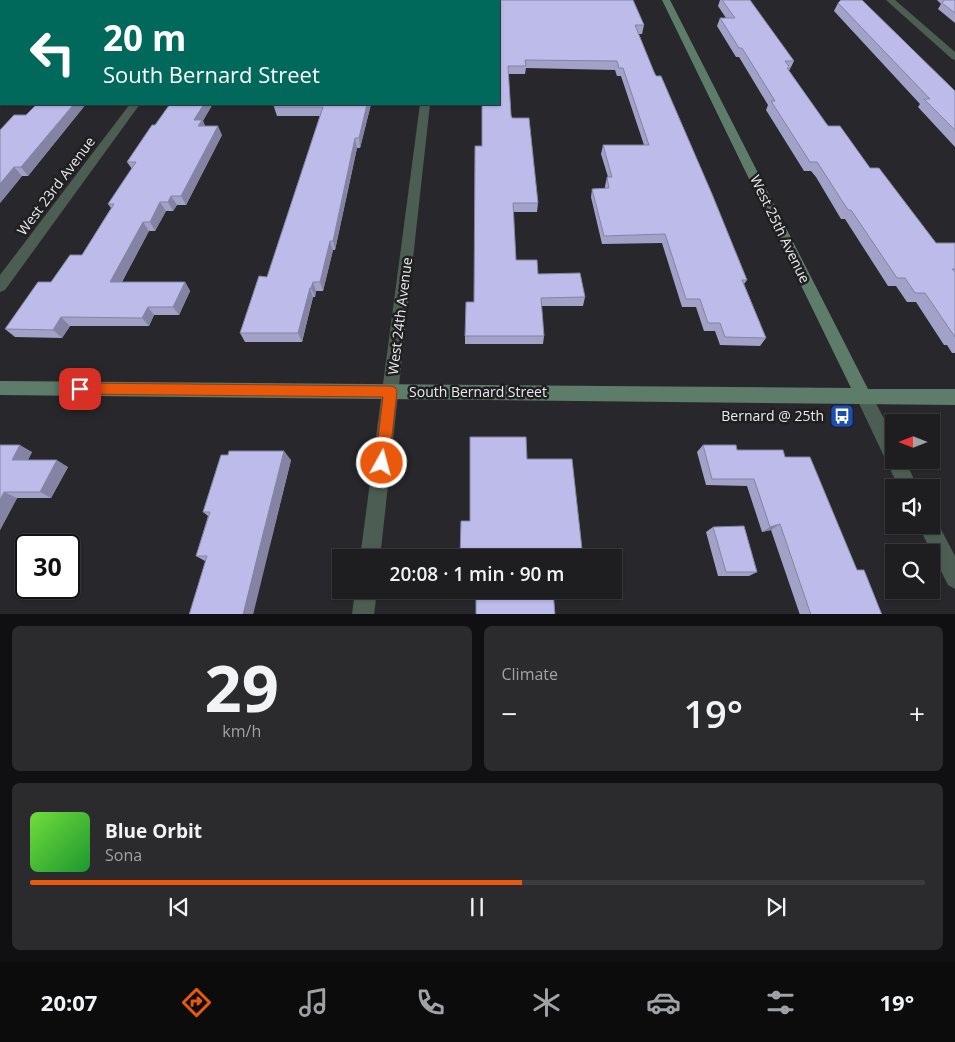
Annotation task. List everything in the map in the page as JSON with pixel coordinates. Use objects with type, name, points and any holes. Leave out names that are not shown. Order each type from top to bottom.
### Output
[{"type":"street","name":"West 25th Avenue","points":[[666,0],[885,439]]},
{"type":"street","points":[[890,0],[955,57]]},
{"type":"street","name":"West 23rd Avenue","points":[[0,286],[134,105]]},
{"type":"street","name":"West 24th Avenue","points":[[371,549],[426,105]]},
{"type":"street","name":"South Bernard Street","points":[[0,388],[955,396]]},
{"type":"street","points":[[933,534],[955,578]]},
{"type":"street","points":[[363,614],[365,599]]},
{"type":"building","points":[[500,0],[633,0],[644,25],[635,25],[656,76],[661,76],[712,194],[747,280],[742,280],[766,338],[725,337],[720,323],[708,323],[700,299],[686,299],[665,234],[604,236],[592,189],[609,188],[607,177],[612,177],[603,145],[649,145],[623,68],[619,68],[617,61],[525,60],[526,66],[508,66],[511,115],[512,118],[529,118],[538,203],[513,203],[516,260],[537,260],[538,274],[580,273],[585,297],[541,298],[544,336],[465,336],[466,302],[474,302],[475,146],[482,146],[482,105],[500,105]]},
{"type":"building","points":[[722,0],[750,0],[794,61],[785,61],[790,68],[787,68],[828,126],[840,126],[870,168],[879,168],[936,243],[955,243],[955,269],[952,269],[955,272],[955,337],[925,293],[915,293],[905,278],[897,278],[851,210],[848,210],[817,162],[810,162],[771,101],[775,101],[742,48],[739,48],[720,18],[735,18]]},
{"type":"building","points":[[841,0],[862,0],[955,91],[955,130],[924,99],[930,99],[838,3]]},
{"type":"building","points":[[944,0],[955,0],[955,13],[942,3]]},
{"type":"building","points":[[36,105],[73,105],[21,167],[14,167],[0,184],[0,130],[14,115],[26,115]]},
{"type":"building","points":[[169,105],[203,105],[194,120],[202,120],[198,126],[218,126],[181,196],[171,196],[168,202],[160,202],[150,222],[143,222],[110,282],[185,282],[173,307],[148,307],[142,318],[61,317],[53,330],[5,329],[38,282],[51,282],[70,255],[82,255],[114,204],[108,204],[136,162],[127,162],[152,125],[155,125]]},
{"type":"building","points":[[275,105],[367,105],[359,138],[355,138],[333,241],[330,241],[320,282],[313,282],[310,288],[298,333],[240,333],[259,276],[267,277],[323,107],[274,107]]},
{"type":"building","points":[[470,437],[526,437],[527,459],[572,459],[582,549],[460,549],[461,521],[470,521]]},
{"type":"building","points":[[0,445],[20,445],[12,460],[57,460],[40,492],[4,492],[0,500]]},
{"type":"building","points":[[703,445],[736,445],[737,450],[783,450],[785,457],[810,457],[857,570],[864,570],[882,614],[811,614],[780,524],[770,527],[754,479],[712,479]]},
{"type":"building","points":[[229,451],[284,451],[243,614],[189,614],[207,556],[196,556],[210,512],[203,512],[221,455],[228,455]]},
{"type":"building","points":[[744,526],[757,572],[726,572],[713,527]]},
{"type":"building","points":[[476,599],[554,599],[555,614],[476,614]]},
{"type":"place","name":"Bernard @ 25th","points":[[842,416]]},
{"type":"route","points":[[80,389],[390,391],[382,463]]}]
